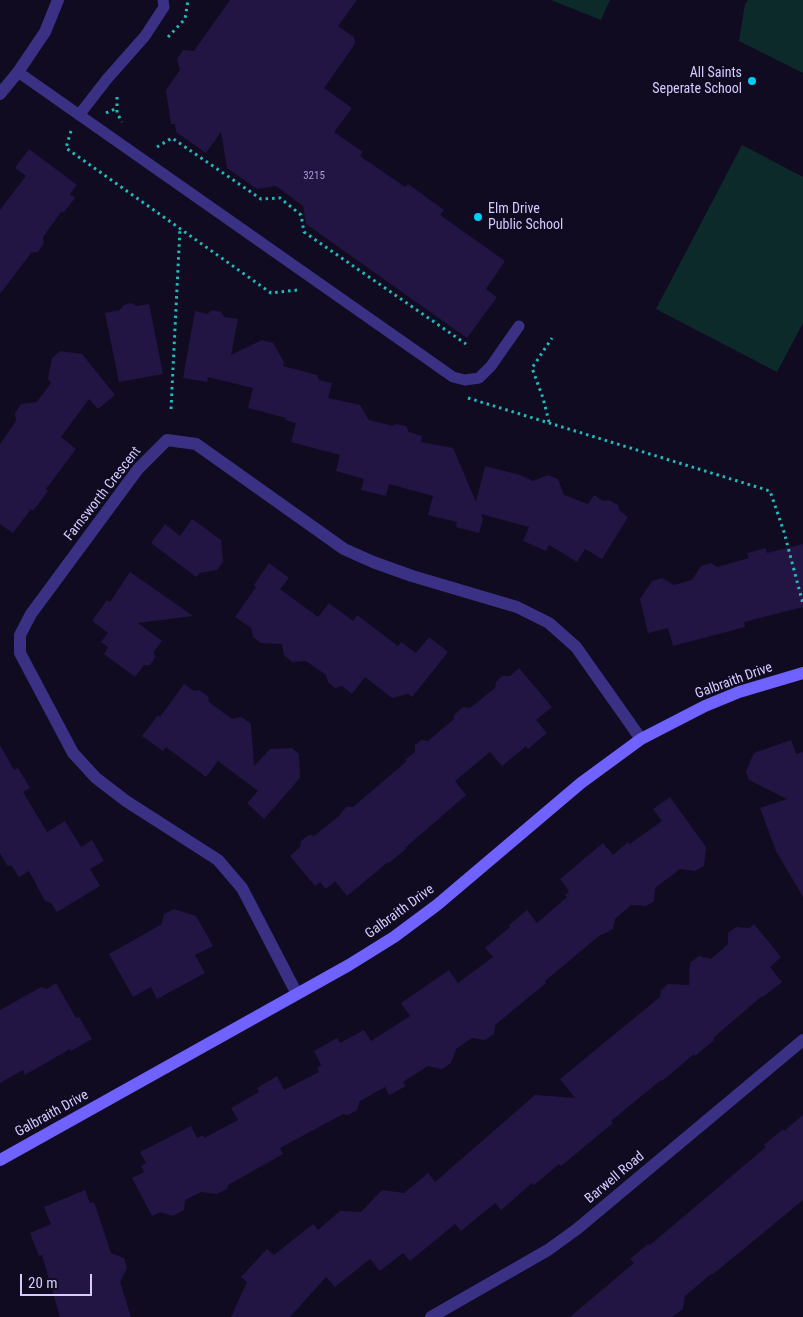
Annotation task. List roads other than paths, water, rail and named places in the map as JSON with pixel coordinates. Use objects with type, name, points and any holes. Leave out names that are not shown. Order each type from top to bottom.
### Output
[{"type":"street","points":[[0,94],[18,72],[45,32],[58,0]]},
{"type":"street","name":"Farnsworth Crescent","points":[[297,994],[242,888],[218,860],[126,801],[96,778],[73,753],[20,653],[20,635],[31,614],[138,469],[167,440],[196,444],[344,549],[372,562],[412,576],[517,607],[550,623],[576,647],[641,739]]},
{"type":"street","name":"Galbraith Drive","points":[[0,1160],[394,938],[438,905],[581,782],[641,739],[705,706],[739,692],[803,674]]},
{"type":"street","name":"Barwell Road","points":[[431,1317],[548,1250],[577,1230],[803,1040]]},
{"type":"lane","points":[[79,115],[107,79],[145,36],[164,7],[164,0]]},
{"type":"lane","points":[[18,72],[453,377],[465,380],[479,378],[491,366],[519,326]]},
{"type":"place","name":"All Saints Seperate School","points":[[752,81]]},
{"type":"place","name":"Elm Drive Public School","points":[[478,217]]}]
